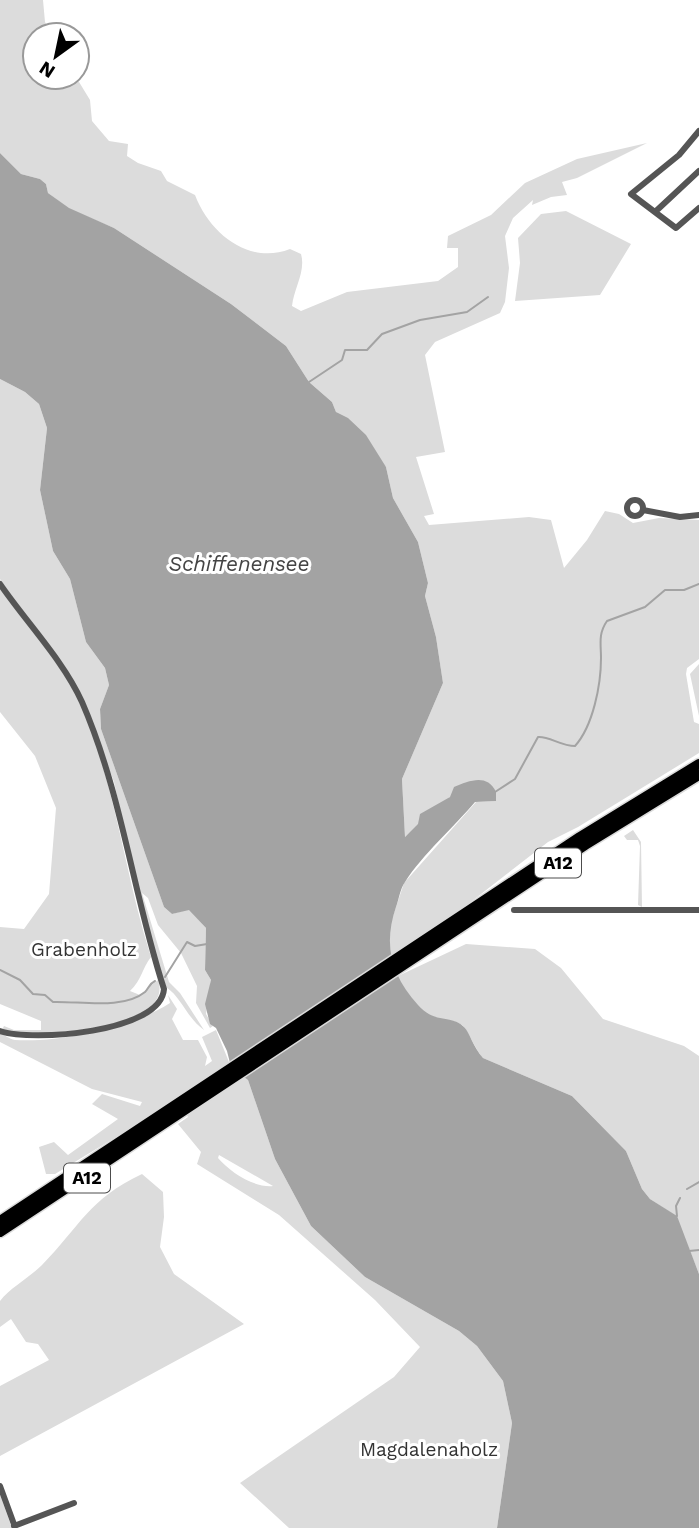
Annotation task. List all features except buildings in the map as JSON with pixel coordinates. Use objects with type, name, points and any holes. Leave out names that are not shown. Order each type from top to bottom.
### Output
[{"type":"highway","name":"A12","points":[[0,1232],[699,763]]},
{"type":"highway","name":"A12","points":[[417,951],[699,775]]},
{"type":"highway","name":"A12","points":[[0,1221],[169,1117]]},
{"type":"street","points":[[699,131],[680,155],[632,194],[676,228],[699,208]]},
{"type":"street","points":[[655,212],[699,172]]},
{"type":"street","points":[[643,510],[680,517],[699,515]]},
{"type":"street","points":[[0,584],[82,702],[117,800],[140,911],[164,989],[156,1005],[120,1024],[86,1032],[43,1036],[19,1036],[0,1031]]},
{"type":"street","points":[[514,910],[699,910]]},
{"type":"street","points":[[0,1486],[14,1527],[74,1503]]},
{"type":"green space","points":[[0,0],[43,0],[45,21],[21,21],[21,91],[85,91],[90,100],[92,121],[109,141],[128,144],[127,156],[161,171],[167,181],[195,195],[210,222],[233,243],[260,253],[290,249],[301,254],[301,273],[292,306],[301,311],[347,292],[438,281],[458,267],[458,248],[447,248],[448,236],[491,215],[525,183],[577,159],[647,143],[577,178],[562,182],[567,195],[551,197],[532,205],[533,200],[513,218],[505,236],[509,268],[505,302],[500,313],[435,342],[425,355],[445,452],[416,457],[434,514],[424,516],[429,525],[529,517],[551,520],[564,568],[587,540],[605,511],[619,514],[633,523],[659,518],[699,520],[699,659],[687,668],[686,674],[694,722],[699,724],[699,753],[578,827],[548,842],[463,908],[390,957],[389,928],[404,883],[476,802],[496,801],[450,797],[405,837],[402,779],[443,683],[436,637],[425,596],[428,583],[418,542],[393,498],[386,467],[336,412],[332,402],[309,382],[286,346],[231,304],[114,228],[69,209],[48,193],[46,184],[40,179],[21,174],[0,153]]},
{"type":"green space","points":[[566,211],[631,244],[600,295],[515,301],[520,263],[518,238],[541,214]]},
{"type":"green space","points":[[0,379],[25,392],[39,404],[47,428],[40,490],[53,551],[70,579],[86,642],[105,668],[109,685],[100,709],[101,729],[164,907],[172,914],[189,909],[206,928],[205,970],[211,980],[206,1014],[213,1026],[210,1028],[196,1003],[197,986],[181,953],[158,925],[148,898],[142,893],[169,982],[180,993],[204,1030],[166,987],[143,913],[114,782],[84,702],[0,579]]},
{"type":"green space","name":"Grabenholz","points":[[0,588],[54,659],[80,703],[111,797],[151,957],[130,991],[140,995],[158,980],[158,997],[145,1010],[124,1020],[98,1027],[42,1033],[2,1030],[4,1026],[14,1030],[41,1030],[41,1021],[0,1004],[0,927],[24,929],[49,894],[56,808],[35,756],[0,712]]},
{"type":"green space","points":[[699,664],[699,716],[690,674]]},
{"type":"green space","points":[[633,830],[641,842],[642,907],[638,905],[640,846],[638,840],[627,840],[624,836]]},
{"type":"green space","points":[[466,944],[535,949],[561,968],[603,1019],[684,1046],[699,1056],[699,1274],[676,1216],[650,1199],[642,1189],[626,1151],[572,1096],[483,1058],[462,1025],[429,1016],[413,1001],[396,977]]},
{"type":"green space","name":"Magdalenaholz","points":[[168,995],[177,1009],[172,1019],[183,1040],[198,1040],[207,1057],[205,1066],[212,1061],[202,1037],[216,1030],[229,1062],[248,1080],[275,1159],[311,1226],[365,1277],[459,1331],[477,1346],[503,1381],[512,1423],[497,1528],[289,1528],[240,1483],[394,1377],[420,1347],[375,1300],[279,1215],[197,1164],[201,1152],[178,1124],[188,1117],[177,1100],[55,1174],[46,1174],[39,1147],[54,1142],[68,1155],[118,1119],[92,1104],[102,1094],[140,1106],[142,1102],[92,1089],[0,1042],[0,1033],[15,1040],[73,1036],[137,1019],[170,1003]],"holes":[[[219,1155],[273,1186],[258,1184],[236,1174],[218,1158]]]},
{"type":"green space","points":[[142,1174],[163,1192],[164,1217],[160,1247],[174,1274],[244,1324],[0,1456],[0,1386],[49,1360],[38,1344],[26,1342],[11,1319],[0,1327],[0,1301],[42,1265],[97,1203],[124,1183]]},
{"type":"green space","points":[[0,1495],[12,1528],[0,1528]]},
{"type":"water","name":"Schiffenensee","points":[[0,153],[21,174],[40,179],[46,184],[48,193],[69,208],[114,228],[231,304],[286,346],[309,382],[332,402],[336,412],[348,418],[366,435],[386,467],[393,498],[418,542],[428,583],[425,596],[436,637],[443,683],[402,779],[405,837],[418,824],[420,814],[450,797],[454,787],[483,780],[496,792],[496,801],[475,802],[429,851],[405,882],[392,921],[392,959],[401,982],[418,1005],[431,1015],[454,1021],[464,1027],[483,1058],[572,1096],[626,1151],[642,1189],[650,1199],[677,1216],[699,1274],[699,1528],[497,1528],[512,1423],[503,1381],[477,1346],[459,1331],[365,1277],[311,1226],[275,1159],[248,1080],[231,1067],[216,1028],[210,1024],[205,1004],[211,980],[205,970],[206,928],[189,910],[172,914],[164,907],[101,729],[100,709],[109,685],[105,668],[86,642],[70,579],[53,551],[40,490],[47,428],[39,404],[25,392],[0,379]]},
{"type":"waterway","points":[[309,382],[342,360],[345,350],[367,350],[382,334],[420,320],[467,312],[488,297]]},
{"type":"waterway","points":[[495,792],[515,779],[538,737],[575,746],[581,738],[587,728],[598,692],[601,635],[607,621],[645,607],[665,590],[684,590],[699,584]]},
{"type":"waterway","points":[[165,977],[187,942],[195,946],[207,944]]},
{"type":"waterway","points":[[0,970],[20,980],[33,994],[45,995],[53,1002],[125,1001],[136,998],[155,981]]},
{"type":"waterway","points":[[687,1189],[699,1182]]},
{"type":"waterway","points":[[677,1216],[676,1206],[680,1198]]},
{"type":"waterway","points":[[689,1251],[699,1250]]}]
